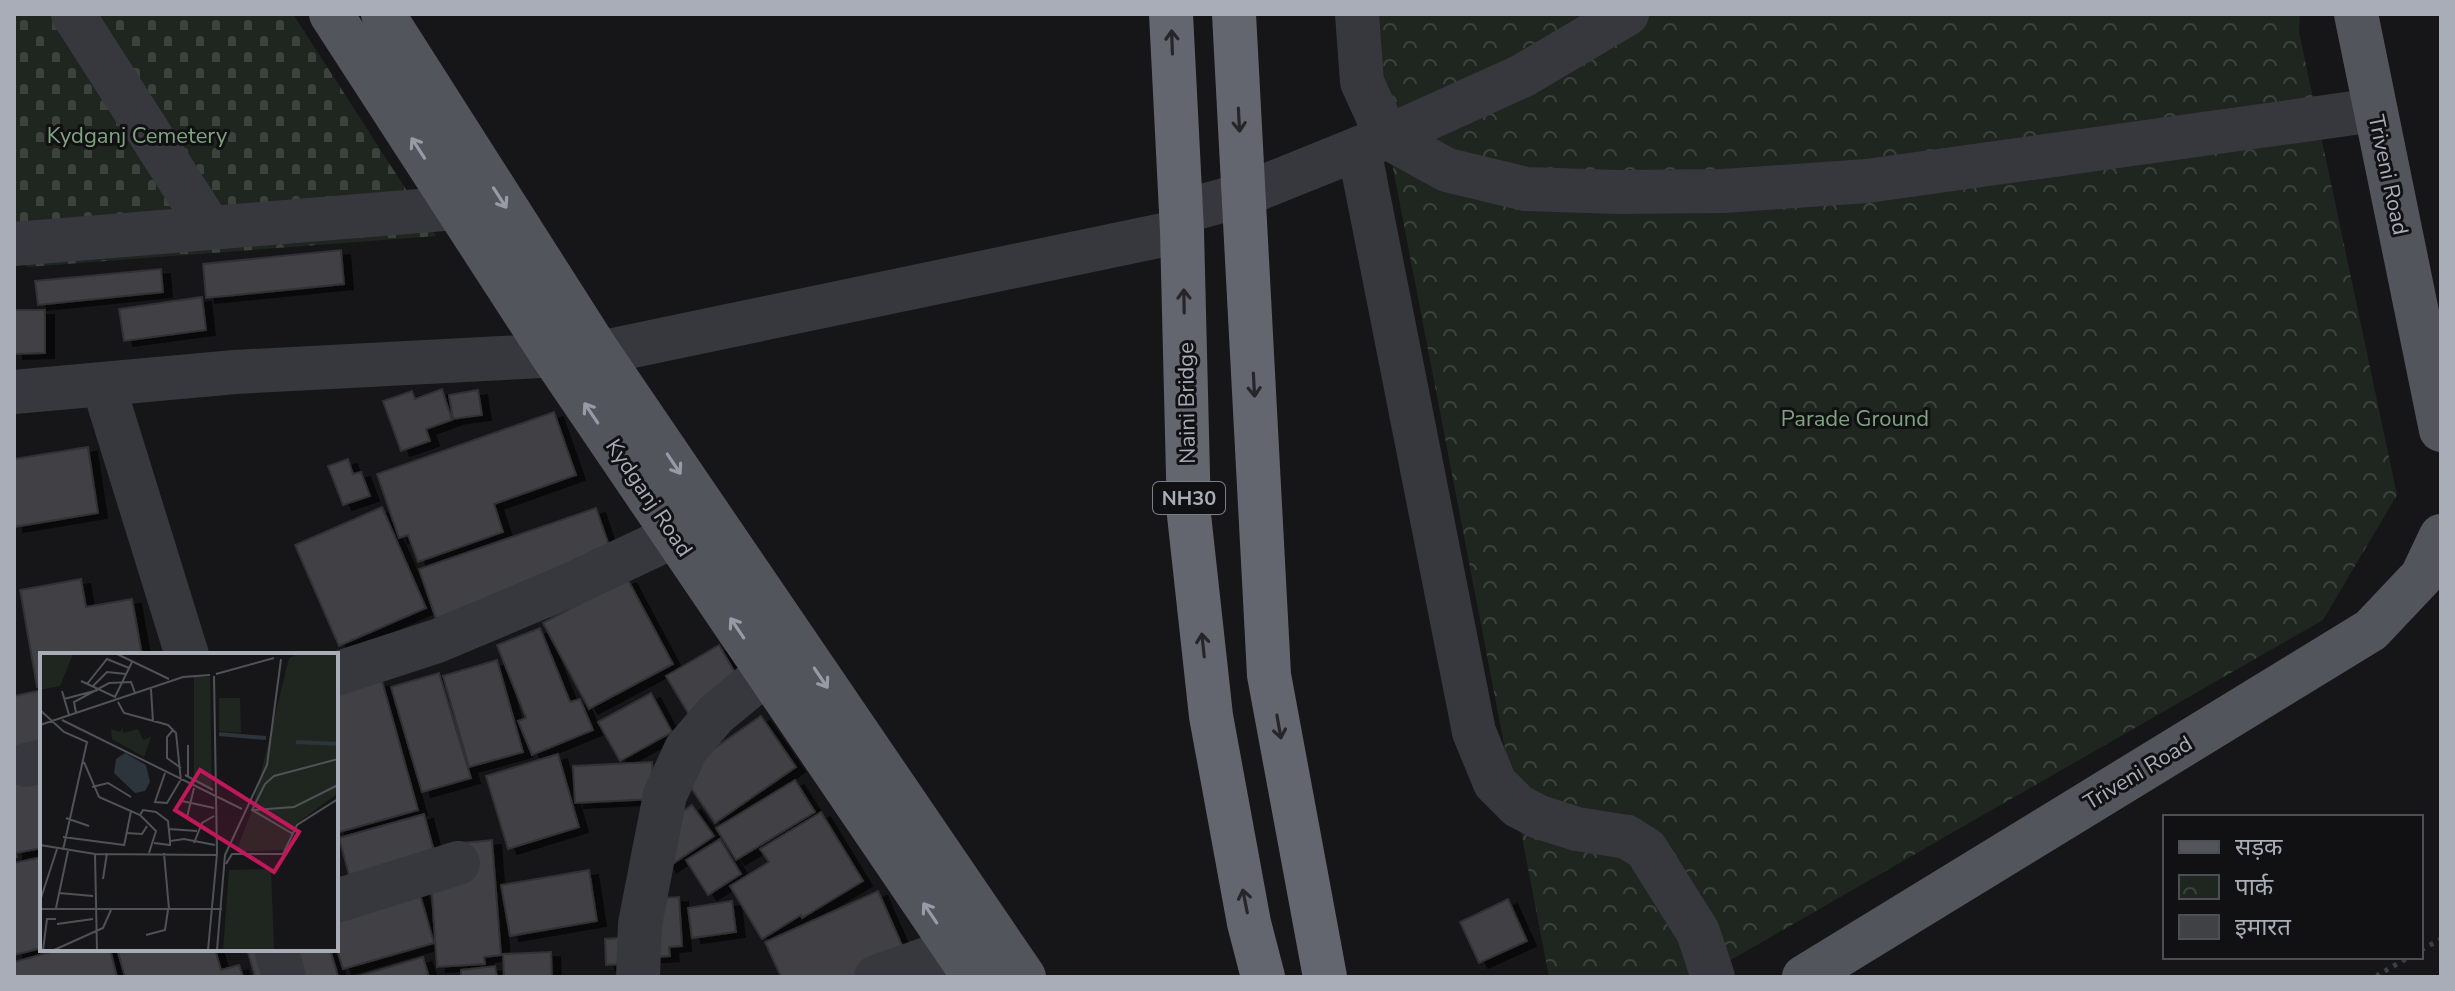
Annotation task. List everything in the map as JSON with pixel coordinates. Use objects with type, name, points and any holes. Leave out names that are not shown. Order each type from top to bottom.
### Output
[{"type":"highway","name":"Naini Bridge","points":[[1171,14],[1182,222],[1189,515],[1209,700],[1249,923],[1263,977]]},
{"type":"highway","points":[[1234,14],[1269,675],[1325,977]]},
{"type":"main road","name":"Kydganj Road","points":[[331,14],[552,355],[964,963]]},
{"type":"main road","name":"Kydganj Road","points":[[383,14],[599,353],[1024,977]]},
{"type":"main road","name":"Triveni Road","points":[[2356,14],[2441,430]]},
{"type":"main road","name":"Triveni Road","points":[[1804,977],[2371,630],[2422,576],[2441,536]]},
{"type":"street","points":[[73,14],[210,228]]},
{"type":"street","points":[[1357,14],[1362,82],[1474,732],[1495,783],[1518,806],[1539,817],[1577,829],[1627,837],[1646,849],[1698,932],[1713,977]]},
{"type":"street","points":[[14,392],[235,372],[599,353],[1182,222],[1373,143],[1522,76],[1627,14]]},
{"type":"street","points":[[1373,143],[1447,170],[1526,189],[1723,191],[1867,181],[2375,110]]},
{"type":"street","points":[[14,244],[456,208]]},
{"type":"street","points":[[103,384],[186,653]]},
{"type":"street","points":[[338,673],[437,641],[570,585],[674,536]]},
{"type":"street","points":[[638,977],[640,924],[665,795],[686,749],[716,714],[767,672]]},
{"type":"street","points":[[338,900],[458,863]]},
{"type":"street","points":[[277,951],[284,977]]},
{"type":"street","points":[[876,977],[964,963]]},
{"type":"path","points":[[2423,949],[2441,939]]},
{"type":"path","points":[[2379,977],[2406,959]]},
{"type":"green space","name":"Kydganj Cemetery","points":[[14,14],[293,14],[436,236],[27,267],[14,246]]},
{"type":"green space","name":"Parade Ground","points":[[1356,14],[2300,14],[2299,32],[2397,495],[2323,620],[1701,977],[1549,977],[1387,137]]},
{"type":"building","points":[[341,250],[344,284],[206,298],[203,264]]},
{"type":"building","points":[[161,269],[163,292],[38,305],[35,281]]},
{"type":"building","points":[[202,297],[206,330],[124,341],[119,309]]},
{"type":"building","points":[[14,310],[45,310],[45,353],[14,354]]},
{"type":"building","points":[[442,389],[452,420],[426,429],[430,441],[401,451],[383,401],[412,391],[415,399]]},
{"type":"building","points":[[478,390],[482,415],[453,419],[449,395]]},
{"type":"building","points":[[554,412],[576,475],[494,504],[503,532],[418,562],[408,535],[399,538],[377,474]]},
{"type":"building","points":[[88,447],[98,513],[14,527],[14,459]]},
{"type":"building","points":[[348,459],[353,474],[361,472],[370,496],[343,505],[328,466]]},
{"type":"building","points":[[382,507],[426,608],[339,646],[295,545]]},
{"type":"building","points":[[596,508],[615,563],[438,625],[419,569]]},
{"type":"building","points":[[627,578],[673,664],[589,709],[543,623]]},
{"type":"building","points":[[81,579],[86,607],[132,599],[142,653],[40,653],[40,686],[37,687],[20,590]]},
{"type":"building","points":[[540,628],[570,702],[580,699],[593,730],[532,755],[518,721],[526,718],[497,645]]},
{"type":"building","points":[[719,645],[749,697],[697,728],[666,676]]},
{"type":"building","points":[[497,660],[523,752],[469,767],[443,676]]},
{"type":"building","points":[[439,673],[471,778],[422,792],[391,687]]},
{"type":"building","points":[[382,681],[418,810],[338,832],[338,693]]},
{"type":"building","points":[[40,690],[40,752],[14,759],[14,696]]},
{"type":"building","points":[[651,693],[672,732],[620,761],[598,722]]},
{"type":"building","points":[[761,716],[796,767],[715,823],[680,772]]},
{"type":"building","points":[[558,754],[579,827],[508,849],[486,776]]},
{"type":"building","points":[[652,762],[654,799],[575,803],[573,766]]},
{"type":"building","points":[[40,769],[40,848],[16,853],[17,857],[14,857],[14,775]]},
{"type":"building","points":[[795,780],[815,812],[736,860],[716,828]]},
{"type":"building","points":[[692,805],[714,836],[668,867],[647,837]]},
{"type":"building","points":[[821,812],[863,881],[762,939],[730,886],[769,862],[760,849]]},
{"type":"building","points":[[424,814],[441,877],[417,884],[434,943],[343,969],[338,951],[338,897],[354,893],[339,838]]},
{"type":"building","points":[[720,839],[741,874],[708,895],[686,860]]},
{"type":"building","points":[[492,840],[501,955],[484,957],[485,964],[437,967],[431,882],[451,844]]},
{"type":"building","points":[[40,857],[40,948],[14,955],[14,863]]},
{"type":"building","points":[[589,870],[597,921],[510,936],[501,885]]},
{"type":"building","points":[[878,891],[905,952],[872,977],[781,977],[765,942]]},
{"type":"building","points":[[679,897],[682,946],[669,947],[670,956],[644,958],[644,963],[606,965],[605,939],[631,937],[645,899]]},
{"type":"building","points":[[1508,899],[1527,941],[1479,963],[1460,922]]},
{"type":"building","points":[[732,901],[736,932],[692,938],[688,908]]},
{"type":"building","points":[[55,951],[110,951],[117,977],[14,977],[14,962]]},
{"type":"building","points":[[118,951],[216,951],[221,970],[239,965],[243,977],[125,977]]},
{"type":"building","points":[[248,951],[331,951],[338,976],[255,977]]},
{"type":"building","points":[[551,952],[552,977],[504,977],[503,954]]},
{"type":"building","points":[[423,957],[429,977],[355,977]]},
{"type":"building","points":[[495,966],[497,977],[461,977],[461,970]]}]
